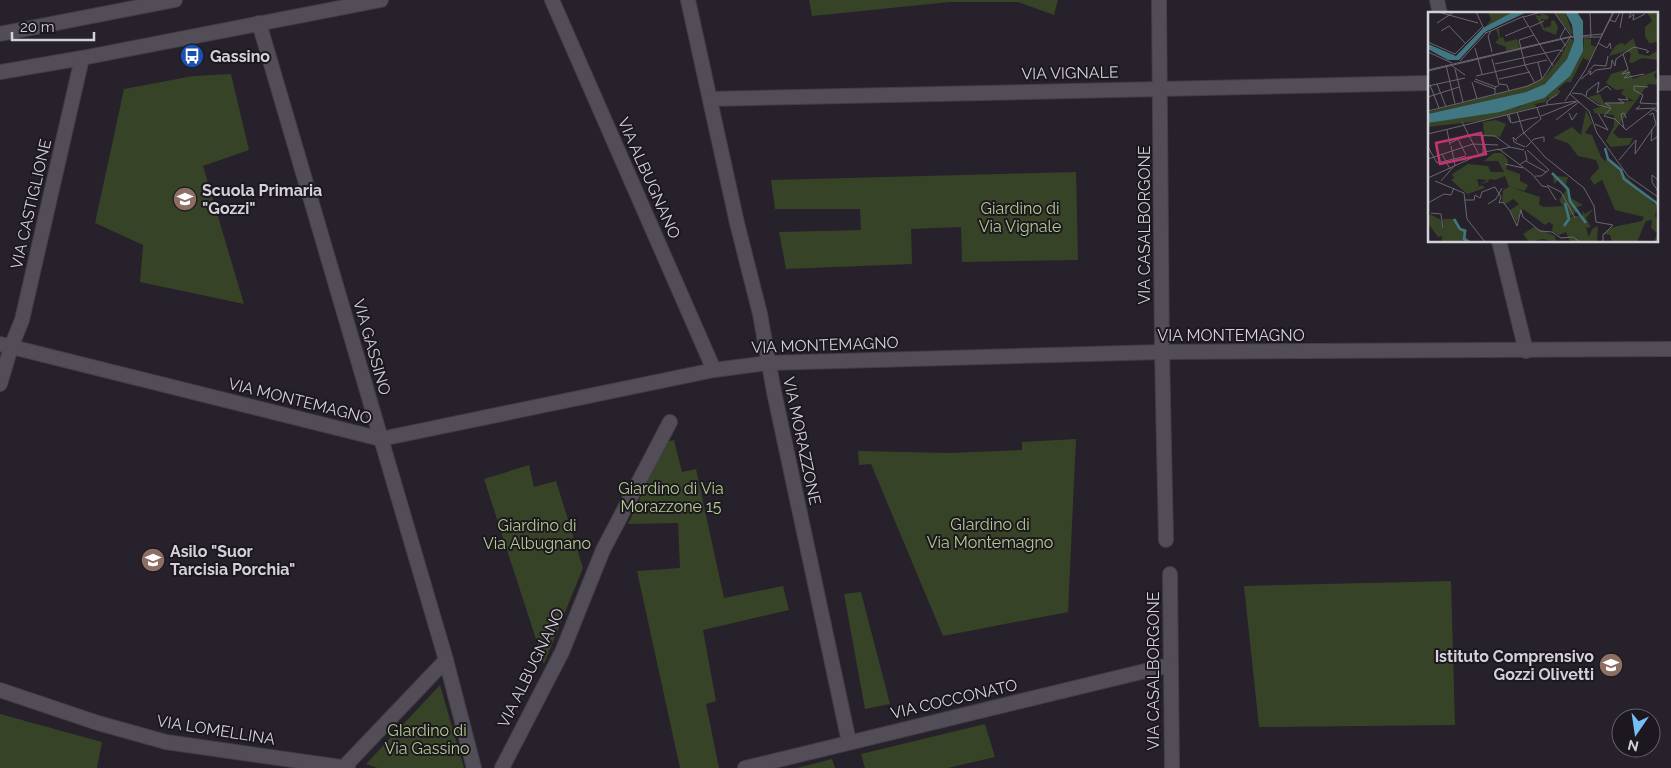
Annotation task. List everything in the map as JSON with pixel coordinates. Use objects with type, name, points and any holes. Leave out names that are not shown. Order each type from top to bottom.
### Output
[{"type":"street","points":[[0,34],[175,0]]},
{"type":"street","points":[[0,72],[381,0]]},
{"type":"street","name":"VIA ALBUGNANO","points":[[552,0],[714,370]]},
{"type":"street","name":"VIA MORAZZONE","points":[[688,0],[760,314],[768,362],[849,742]]},
{"type":"street","name":"VIA CASALBORGONE","points":[[1158,0],[1166,540]]},
{"type":"street","name":"VIA GASSINO","points":[[259,23],[446,660],[474,768]]},
{"type":"street","name":"VIA CASTIGLIONE","points":[[0,384],[6,345],[22,320],[82,58]]},
{"type":"street","name":"VIA VIGNALE","points":[[710,99],[1428,83]]},
{"type":"street","points":[[1658,83],[1671,83]]},
{"type":"street","points":[[1499,242],[1526,351]]},
{"type":"street","name":"VIA MONTEMAGNO","points":[[6,345],[381,439],[714,370],[768,362],[1162,352],[1671,349]]},
{"type":"street","name":"VIA ALBUGNANO","points":[[502,768],[562,652],[603,550],[670,422]]},
{"type":"street","name":"VIA CASALBORGONE","points":[[1170,574],[1172,768]]},
{"type":"street","name":"VIA LOMELLINA","points":[[0,690],[166,742],[346,767],[446,660]]},
{"type":"street","name":"VIA COCCONATO","points":[[745,768],[1170,665]]},
{"type":"green space","points":[[809,0],[1058,0],[1054,15],[1018,2],[950,2],[812,16]]},
{"type":"green space","points":[[231,74],[249,150],[203,166],[244,304],[140,282],[143,245],[95,223],[124,89],[193,76]]},
{"type":"green space","name":"Giardino di Via Vignale","points":[[1076,172],[1078,260],[962,262],[961,227],[911,229],[912,264],[786,269],[779,232],[861,230],[860,209],[775,209],[771,180]]},
{"type":"green space","name":"GIardino di Via Montemagno","points":[[1076,439],[1068,612],[943,636],[871,464],[859,465],[858,451],[948,453],[1022,450],[1022,442]]},
{"type":"green space","name":"Giardino di Via Morazzone 15","points":[[674,440],[682,472],[696,469],[724,598],[783,586],[789,610],[703,630],[716,701],[706,704],[719,768],[680,768],[637,571],[680,568],[678,523],[628,524],[666,442]]},
{"type":"green space","name":"Giardino di Via Albugnano","points":[[529,465],[534,487],[556,481],[583,568],[544,664],[484,479]]},
{"type":"green space","points":[[1451,581],[1455,725],[1259,727],[1244,586]]},
{"type":"green space","points":[[861,592],[890,704],[865,709],[844,594]]},
{"type":"green space","name":"GIardino di Via Gassino","points":[[440,685],[464,768],[378,768],[366,764]]},
{"type":"green space","points":[[0,714],[102,742],[97,768],[0,768]]},
{"type":"green space","points":[[985,724],[995,757],[948,768],[865,768],[861,754]]},
{"type":"green space","points":[[832,759],[835,768],[797,768]]},
{"type":"place","name":"Gassino","points":[[192,56]]},
{"type":"place","name":"Scuola Primaria \"Gozzi\"","points":[[185,199]]},
{"type":"place","name":"Asilo \"Suor Tarcisia Porchia\"","points":[[153,560]]},
{"type":"place","name":"Istituto Comprensivo Gozzi Olivetti","points":[[1611,665]]}]
